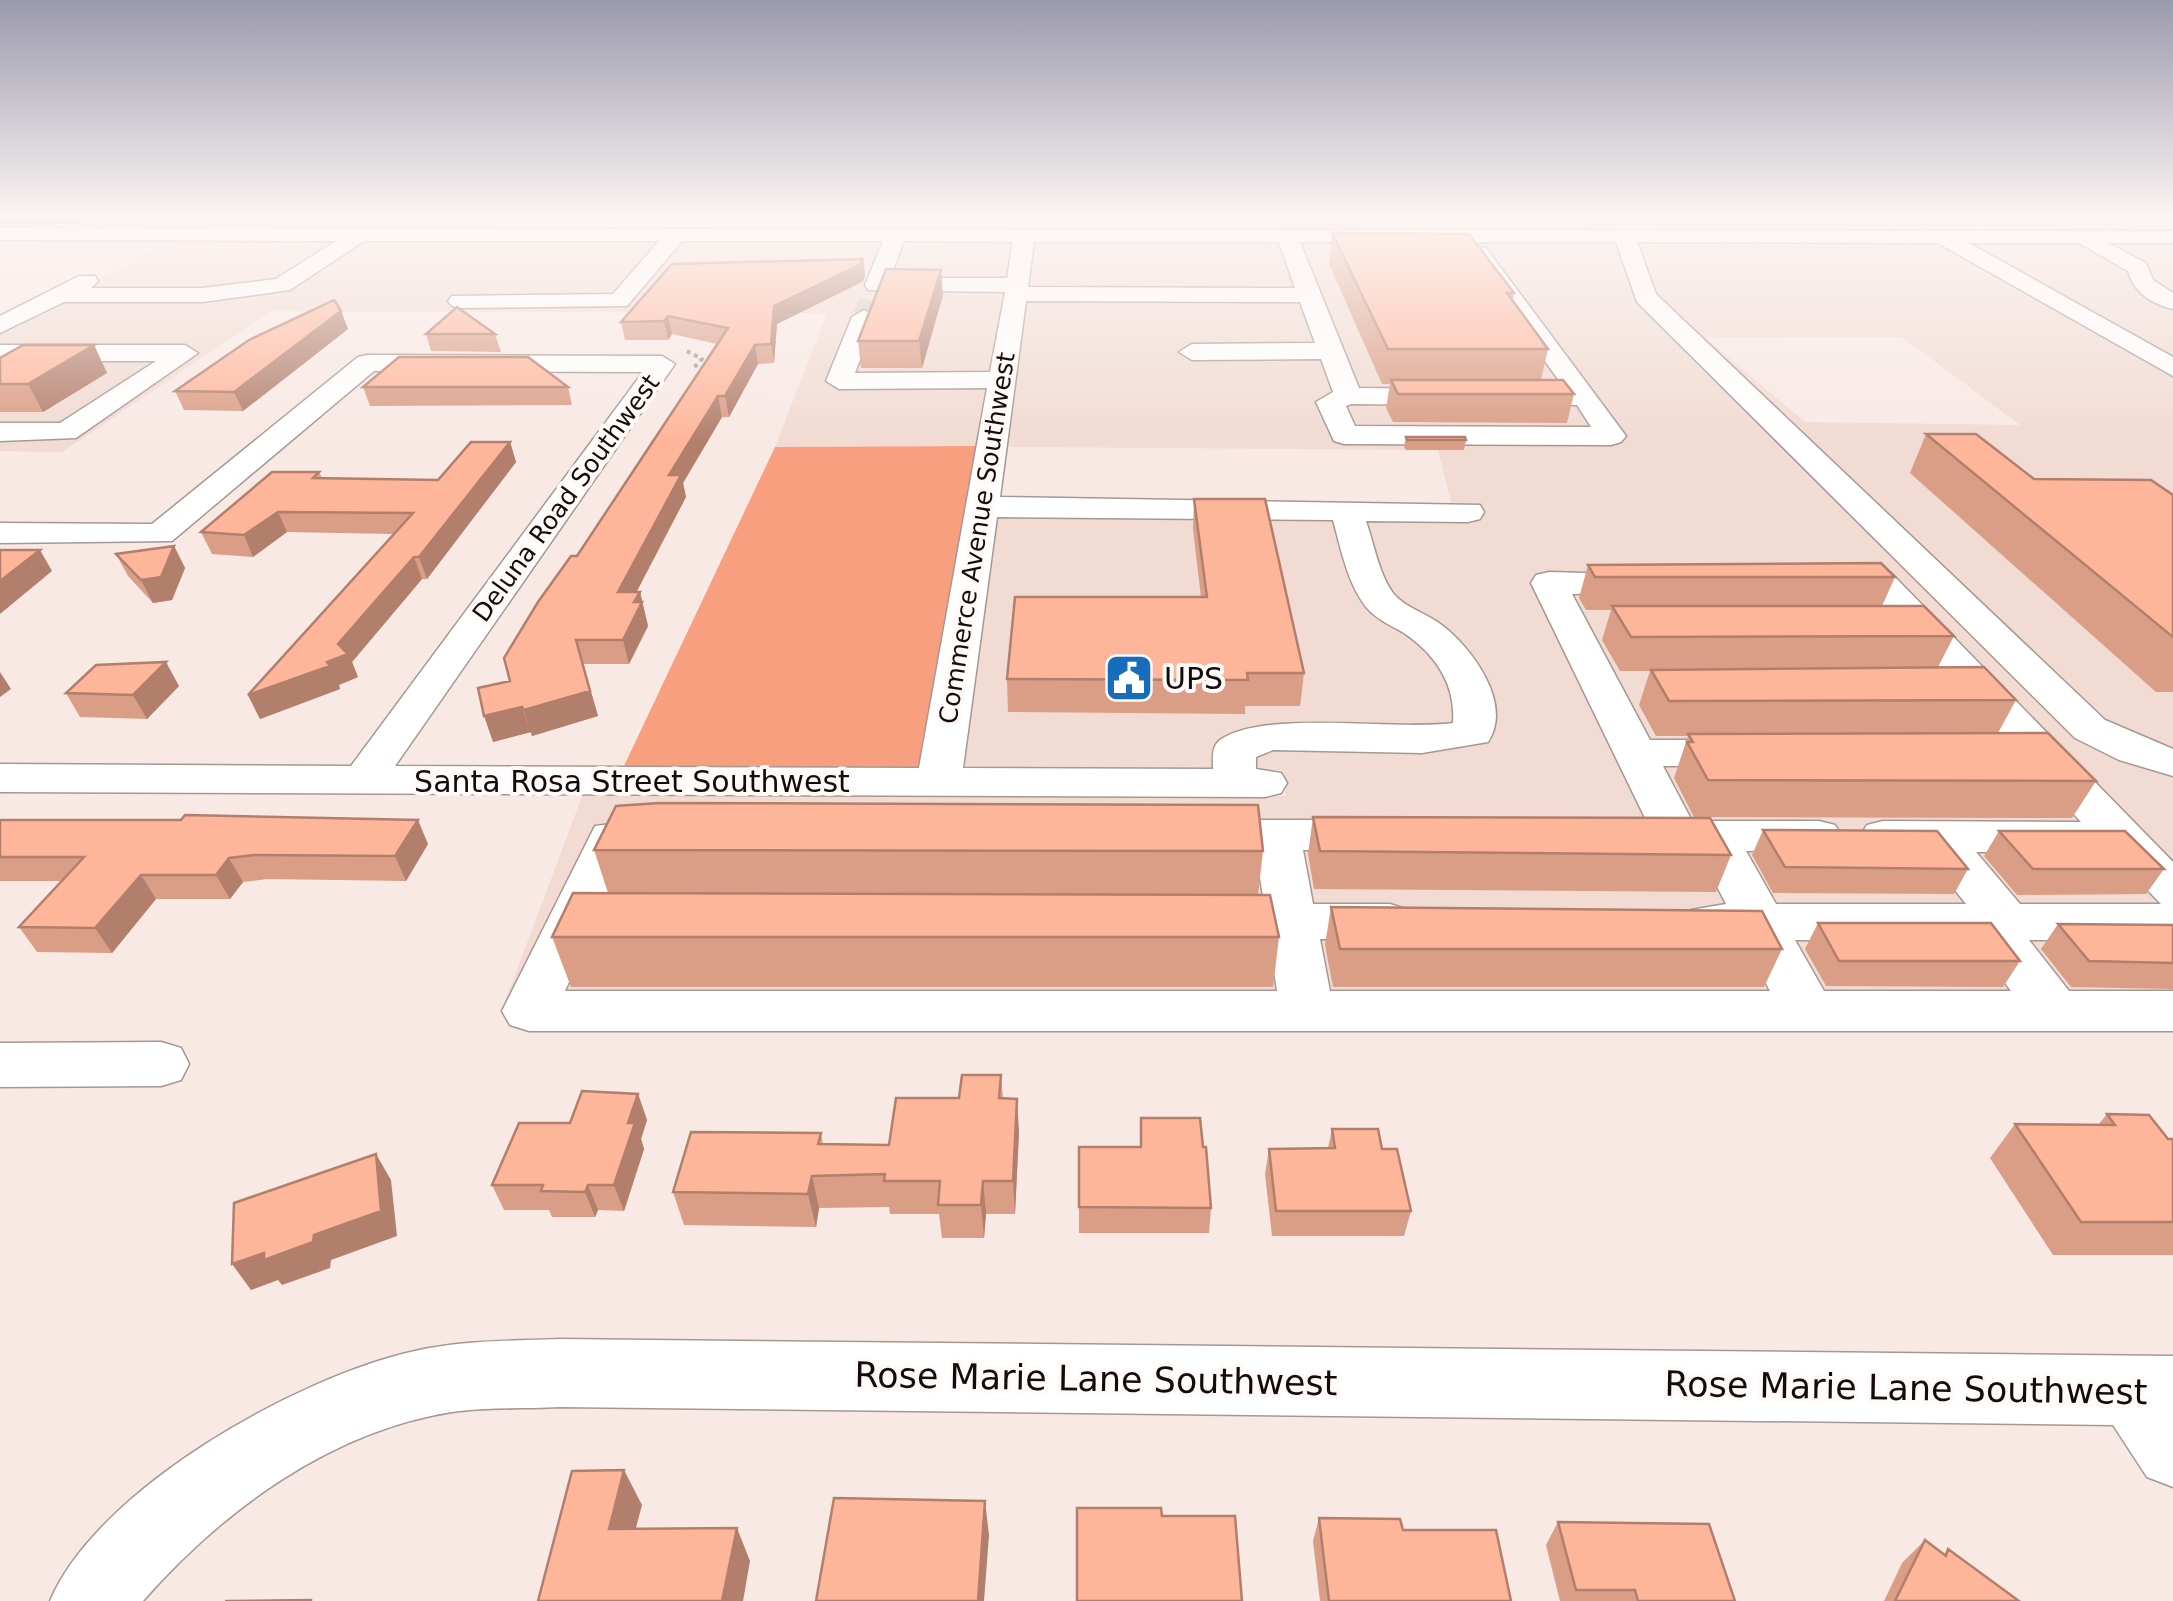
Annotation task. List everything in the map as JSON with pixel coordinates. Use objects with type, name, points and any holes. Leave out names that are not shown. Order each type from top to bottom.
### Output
[{"type":"street","points":[[0,326],[60,295],[216,294]]},
{"type":"street","points":[[460,302],[620,301],[626,294]]},
{"type":"street","points":[[873,294],[839,380],[1002,380]]},
{"type":"street","points":[[870,301],[967,294]]},
{"type":"street","name":"Commerce Avenue Southwest","points":[[940,782],[1015,294]]},
{"type":"street","points":[[1234,294],[1310,295],[1348,396]]},
{"type":"street","points":[[1508,294],[1585,397],[1610,436],[1344,435],[1330,402],[1348,396],[1585,397]]},
{"type":"street","points":[[1645,294],[2090,729],[2134,751],[2173,762]]},
{"type":"street","points":[[2043,294],[2173,368]]},
{"type":"street","points":[[1192,352],[1331,351]]},
{"type":"street","points":[[0,353],[185,353],[66,432],[0,432]]},
{"type":"street","name":"Deluna Road Southwest","points":[[0,533],[160,534],[367,363],[662,364],[363,780]]},
{"type":"street","points":[[982,507],[1468,512]]},
{"type":"street","name":"Santa Rosa Street Southwest","points":[[0,778],[1250,783],[1234,750],[1268,738],[1422,740],[1473,732],[1476,714],[1469,684],[1446,648],[1388,610],[1377,596],[1346,511]]},
{"type":"street","points":[[1685,582],[1549,583],[1590,625],[1622,687],[1636,754],[1762,922],[1808,1011]]},
{"type":"street","points":[[1801,582],[1878,582],[2173,891]]},
{"type":"street","points":[[1862,626],[1920,626]]},
{"type":"street","points":[[1919,686],[1978,686]]},
{"type":"street","points":[[1983,752],[2041,752]]},
{"type":"street","points":[[1636,754],[1790,753]]},
{"type":"street","points":[[684,781],[682,834],[611,836],[529,1011],[2173,1011]]},
{"type":"street","points":[[1160,834],[1417,835]]},
{"type":"street","points":[[1277,835],[1307,1011]]},
{"type":"street","points":[[1617,836],[2122,837]]},
{"type":"street","points":[[1938,836],[2055,1011]]},
{"type":"street","points":[[571,921],[651,921]]},
{"type":"street","points":[[1170,922],[1428,922]]},
{"type":"street","points":[[1664,922],[2173,922]]},
{"type":"street","points":[[0,1064],[161,1064]]},
{"type":"street","name":"Rose Marie Lane Southwest","points":[[90,1601],[158,1529],[232,1472],[292,1434],[370,1398],[452,1378],[580,1373],[2153,1391]]},
{"type":"street","points":[[2153,1391],[2173,1451]]},
{"type":"path","points":[[672,350],[686,350],[702,358],[683,375]]},
{"type":"shaded area","points":[[72,294],[1006,294],[979,446],[775,447],[827,313],[272,311],[62,452],[0,451],[0,331]]},
{"type":"shaded area","points":[[1025,294],[2173,294],[2173,1016],[503,1007],[583,794],[1286,796],[1281,770],[960,769],[997,498],[1452,506],[1438,450],[1004,447]],"holes":[[[1705,337],[1902,337],[2020,425],[1805,422]]]},
{"type":"shaded area","points":[[979,446],[923,769],[623,768],[775,447]]},
{"type":"building","points":[[646,294],[800,294],[774,306],[771,344],[755,345],[725,396],[718,396],[669,475],[681,475],[618,592],[640,592],[634,602],[642,602],[623,640],[576,640],[590,691],[524,710],[522,707],[484,716],[478,688],[510,681],[504,658],[538,602],[571,556],[577,556],[728,328],[668,316],[664,321],[621,322]]},
{"type":"building","points":[[876,294],[934,294],[919,341],[858,341]]},
{"type":"building","points":[[1361,294],[1508,294],[1548,349],[1388,349]]},
{"type":"building","points":[[334,300],[341,311],[234,392],[175,391],[249,340]]},
{"type":"building","points":[[457,307],[495,334],[426,334]]},
{"type":"building","points":[[23,345],[94,345],[28,384],[0,384],[0,358]]},
{"type":"building","points":[[399,357],[528,357],[568,387],[363,387]]},
{"type":"building","points":[[1391,380],[1563,380],[1574,394],[1398,394]]},
{"type":"building","points":[[1926,434],[1976,434],[2034,479],[2151,480],[2173,495],[2173,637]]},
{"type":"building","points":[[1406,437],[1465,437],[1466,440],[1407,440]]},
{"type":"building","points":[[471,442],[510,442],[419,557],[414,557],[338,644],[348,654],[327,662],[330,666],[248,695],[413,513],[278,512],[244,535],[201,532],[272,472],[319,472],[313,478],[438,480]]},
{"type":"building","points":[[1194,499],[1265,499],[1304,673],[1247,673],[1248,680],[1007,679],[1015,597],[1207,597]]},
{"type":"building","points":[[174,546],[161,577],[141,580],[116,554]]},
{"type":"building","points":[[0,550],[40,550],[0,581]]},
{"type":"building","points":[[1881,563],[1895,577],[1595,577],[1588,565]]},
{"type":"building","points":[[1612,606],[1924,606],[1954,636],[1631,637]]},
{"type":"building","points":[[166,662],[133,695],[66,693],[96,665]]},
{"type":"building","points":[[1984,667],[2016,700],[1669,701],[1651,670]]},
{"type":"building","points":[[2048,733],[2096,781],[1708,780],[1687,742],[1693,742],[1688,734]]},
{"type":"building","points":[[1258,805],[1263,851],[594,850],[616,806]]},
{"type":"building","points":[[185,815],[418,820],[395,856],[229,858],[216,875],[141,875],[95,928],[19,927],[84,857],[0,857],[0,820],[181,820]]},
{"type":"building","points":[[1313,817],[1710,818],[1731,855],[1320,851]]},
{"type":"building","points":[[1763,830],[1937,831],[1968,869],[1785,867]]},
{"type":"building","points":[[1999,831],[2125,831],[2164,869],[2033,869]]},
{"type":"building","points":[[573,893],[1270,895],[1279,937],[552,937]]},
{"type":"building","points":[[1331,907],[1762,911],[1782,949],[1340,949]]},
{"type":"building","points":[[1818,923],[1991,923],[2020,961],[1839,961]]},
{"type":"building","points":[[2058,924],[2173,925],[2173,963],[2089,961]]},
{"type":"building","points":[[962,1075],[1001,1075],[999,1098],[1017,1099],[1013,1181],[983,1181],[981,1205],[938,1205],[940,1181],[884,1181],[885,1174],[812,1176],[808,1194],[673,1192],[691,1132],[821,1133],[818,1144],[889,1145],[896,1098],[959,1098]]},
{"type":"building","points":[[582,1091],[638,1094],[628,1123],[635,1123],[614,1185],[588,1185],[585,1192],[541,1191],[543,1185],[492,1185],[519,1123],[570,1123]]},
{"type":"building","points":[[2107,1114],[2149,1115],[2168,1139],[2173,1139],[2173,1222],[2081,1222],[2015,1124],[2115,1125]]},
{"type":"building","points":[[1141,1118],[1200,1118],[1211,1208],[1079,1207],[1079,1147],[1141,1147]]},
{"type":"building","points":[[1332,1129],[1378,1129],[1382,1149],[1397,1149],[1411,1211],[1276,1211],[1269,1149],[1335,1148]]},
{"type":"building","points":[[376,1154],[381,1211],[314,1235],[313,1242],[264,1260],[264,1253],[232,1264],[234,1203]]},
{"type":"building","points":[[624,1470],[609,1529],[737,1528],[722,1601],[538,1601],[572,1471]]},
{"type":"building","points":[[834,1498],[985,1501],[978,1601],[816,1601]]},
{"type":"building","points":[[1077,1508],[1161,1508],[1162,1516],[1235,1516],[1242,1601],[1077,1601]]},
{"type":"building","points":[[1319,1518],[1400,1519],[1403,1530],[1496,1530],[1511,1601],[1329,1601]]},
{"type":"building","points":[[1558,1522],[1709,1524],[1735,1601],[1638,1601],[1635,1590],[1576,1590]]},
{"type":"building","points":[[1925,1540],[1946,1556],[1948,1549],[2019,1601],[1895,1601]]},
{"type":"tunnel","points":[[864,317],[870,301]]},
{"type":"place","name":"UPS","points":[[1129,678]]}]
